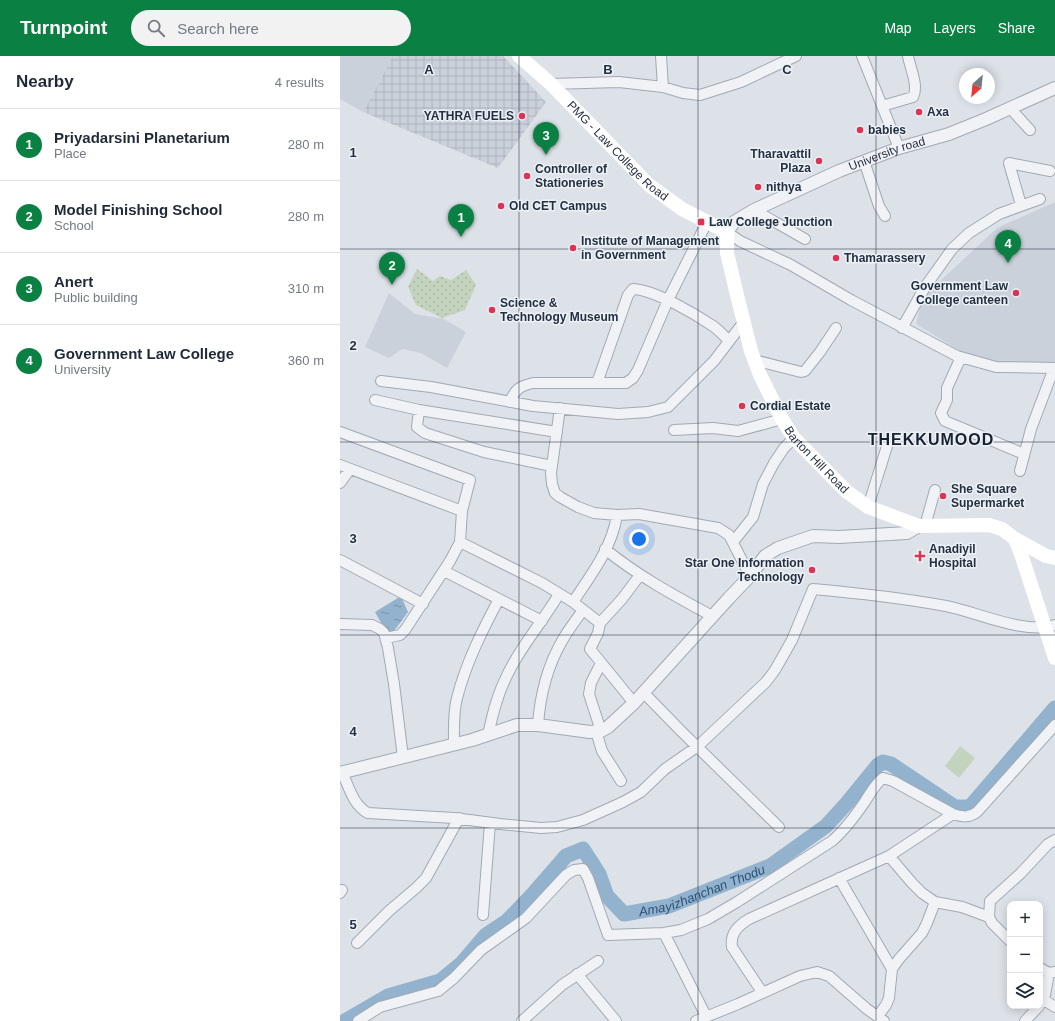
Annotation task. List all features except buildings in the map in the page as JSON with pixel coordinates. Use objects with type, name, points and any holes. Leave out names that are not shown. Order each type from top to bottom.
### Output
[{"type":"main road","name":"PMG - Law College Road","points":[[519,56],[551,84],[649,185],[682,209],[726,232]]},
{"type":"main road","name":"Barton Hill Road","points":[[726,232],[727,253],[743,323],[760,375],[782,419],[794,438],[846,491],[868,507],[922,526],[989,525],[1002,530],[1046,556],[1055,558]]},
{"type":"main road","points":[[1015,539],[1050,626],[1055,658]]},
{"type":"street","points":[[661,56],[663,87]]},
{"type":"street","points":[[551,84],[619,82],[663,87],[700,95],[741,82],[796,56]]},
{"type":"street","points":[[862,56],[899,148]]},
{"type":"street","points":[[882,106],[913,97],[915,93],[915,85],[908,56]]},
{"type":"street","name":"University road","points":[[726,232],[734,222],[754,210],[838,171],[899,148],[949,134],[986,120],[1055,88]]},
{"type":"street","points":[[1010,108],[1030,130]]},
{"type":"street","points":[[864,161],[879,206],[886,216]]},
{"type":"street","points":[[1020,205],[1009,163],[1050,171]]},
{"type":"street","points":[[902,328],[925,287],[952,248],[969,233],[999,214],[1020,205],[1040,199]]},
{"type":"street","points":[[754,210],[805,239]]},
{"type":"street","points":[[510,402],[513,393],[522,385],[533,383],[626,383],[633,378],[638,370],[668,300],[707,222]]},
{"type":"street","points":[[726,232],[740,241],[791,265],[902,328],[961,357],[996,367],[1054,368],[1031,429],[1020,471]]},
{"type":"street","points":[[597,383],[630,292],[633,290],[642,290],[668,300],[715,327],[730,341]]},
{"type":"street","points":[[381,381],[431,387],[533,406],[618,414],[648,412],[668,407],[714,362],[743,323]]},
{"type":"street","points":[[754,360],[800,372],[805,371],[836,328]]},
{"type":"street","points":[[961,357],[947,388],[947,400],[941,413],[945,421],[1024,454]]},
{"type":"street","points":[[375,400],[419,410],[557,432]]},
{"type":"street","points":[[560,408],[552,466],[552,484],[555,493],[574,505],[594,513],[617,515],[639,514],[718,528],[729,535],[750,576]]},
{"type":"street","points":[[419,410],[417,427],[425,433],[484,452],[552,466]]},
{"type":"street","points":[[674,430],[713,428],[738,431],[782,419]]},
{"type":"street","points":[[340,432],[470,480],[462,511],[460,542],[455,554],[423,604],[400,635],[386,638]]},
{"type":"street","points":[[733,542],[753,517],[763,484],[774,462],[784,448],[794,438]]},
{"type":"street","points":[[868,507],[888,443]]},
{"type":"street","points":[[340,465],[462,511]]},
{"type":"street","points":[[340,483],[350,469]]},
{"type":"street","points":[[935,490],[922,526],[906,533],[838,537],[813,536],[778,548],[765,556],[750,576],[634,703],[608,727],[590,732],[538,725],[517,725],[454,745],[341,772],[357,805],[361,810],[368,813],[459,818],[490,823],[541,828],[557,827],[583,820],[623,802],[641,792],[665,769],[698,746],[761,687],[775,670],[792,640],[813,589],[875,595],[941,605],[1013,624],[1050,626]]},
{"type":"street","points":[[573,602],[598,565],[614,529],[617,515]]},
{"type":"street","points":[[460,542],[542,583],[573,602],[600,622]]},
{"type":"street","points":[[605,549],[640,575],[712,616]]},
{"type":"street","points":[[340,560],[423,604]]},
{"type":"street","points":[[444,572],[542,621]]},
{"type":"street","points":[[634,703],[590,650],[598,632],[600,622],[622,599],[640,575]]},
{"type":"street","points":[[488,735],[497,700],[504,681],[514,662],[559,594]]},
{"type":"street","points":[[454,745],[454,716],[457,699],[475,645],[499,599]]},
{"type":"street","points":[[538,725],[541,699],[552,660],[562,640],[583,610]]},
{"type":"street","points":[[340,624],[372,625],[380,629],[386,638],[394,684],[403,758]]},
{"type":"street","points":[[601,663],[591,683],[589,694],[602,751],[621,781]]},
{"type":"street","points":[[643,692],[779,827]]},
{"type":"street","points":[[358,1021],[371,1018],[380,1007],[438,991],[454,978],[481,950],[526,918],[566,875],[574,870],[583,869],[588,878],[608,935],[664,933],[681,930],[708,919],[737,902],[840,835],[879,781],[883,778],[893,781],[953,814],[967,817],[977,812],[1055,725]]},
{"type":"street","points":[[762,992],[732,947],[731,940],[735,930],[740,925],[749,918],[889,856],[953,814]]},
{"type":"street","points":[[357,943],[389,911],[426,878],[459,818]]},
{"type":"street","points":[[483,916],[490,823]]},
{"type":"street","points":[[1007,938],[992,923],[989,917],[990,901],[1020,874],[1048,844],[1055,840]]},
{"type":"street","points":[[889,856],[917,888],[935,902],[962,906],[989,917]]},
{"type":"street","points":[[839,878],[892,969]]},
{"type":"street","points":[[696,1021],[706,1016],[719,1017],[762,992],[800,976],[817,972],[829,976],[881,1019],[889,998],[892,969],[922,933],[935,902]]},
{"type":"street","points":[[664,933],[706,1016]]},
{"type":"street","points":[[522,1021],[562,985],[598,961]]},
{"type":"street","points":[[577,974],[616,1021]]},
{"type":"street","points":[[1043,992],[1046,975]]},
{"type":"street","points":[[1043,1004],[1055,1007]]},
{"type":"street","points":[[1025,1021],[1036,1009]]},
{"type":"shaded area","points":[[340,56],[393,56],[363,112],[340,99]]},
{"type":"shaded area","points":[[393,56],[503,56],[546,102],[498,168],[363,112]]},
{"type":"shaded area","points":[[1055,202],[1055,364],[999,363],[962,352],[916,324],[923,297],[997,228]]},
{"type":"shaded area","points":[[389,293],[415,314],[444,319],[466,332],[447,368],[421,353],[402,349],[389,358],[365,347]]},
{"type":"green space","points":[[417,269],[433,281],[440,276],[451,280],[466,270],[476,285],[465,310],[442,318],[416,305],[408,287]]},
{"type":"green space","points":[[960,746],[975,758],[959,778],[945,766]]},
{"type":"water","points":[[401,596],[408,612],[394,631],[388,635],[375,612]]},
{"type":"waterway","name":"Amayizhanchan Thodu","points":[[345,1021],[388,996],[440,981],[462,963],[486,935],[507,921],[566,856],[583,849],[599,874],[607,896],[624,914],[669,906],[770,866],[826,826],[878,765],[883,762],[891,764],[955,807],[970,807],[1055,708]]},
{"type":"place","name":"Axa","points":[[919,112]]},
{"type":"place","name":"YATHRA FUELS","points":[[522,116]]},
{"type":"place","name":"babies","points":[[860,130]]},
{"type":"place","name":"Anert","points":[[546,155]]},
{"type":"place","name":"Tharavattil Plaza","points":[[819,161]]},
{"type":"place","name":"Controller of Stationeries","points":[[527,176]]},
{"type":"place","name":"nithya","points":[[758,187]]},
{"type":"place","name":"Old CET Campus","points":[[501,206]]},
{"type":"place","name":"Law College Junction","points":[[701,222]]},
{"type":"place","name":"Priyadarsini Planetarium","points":[[461,237]]},
{"type":"place","name":"Institute of Management in Government","points":[[573,248]]},
{"type":"place","name":"Thamarassery","points":[[836,258]]},
{"type":"place","name":"Government Law College","points":[[1008,263]]},
{"type":"place","name":"Model Finishing School","points":[[392,285]]},
{"type":"place","name":"Government Law College canteen","points":[[1016,293]]},
{"type":"place","name":"Science & Technology Museum","points":[[492,310]]},
{"type":"place","name":"Cordial Estate","points":[[742,406]]},
{"type":"place","name":"She Square Supermarket","points":[[943,496]]},
{"type":"place","name":"Anadiyil Hospital","points":[[920,556]]},
{"type":"place","name":"Star One Information Technology","points":[[812,570]]},
{"type":"district","name":"THEKKUMOOD","points":[[931,439]]}]
